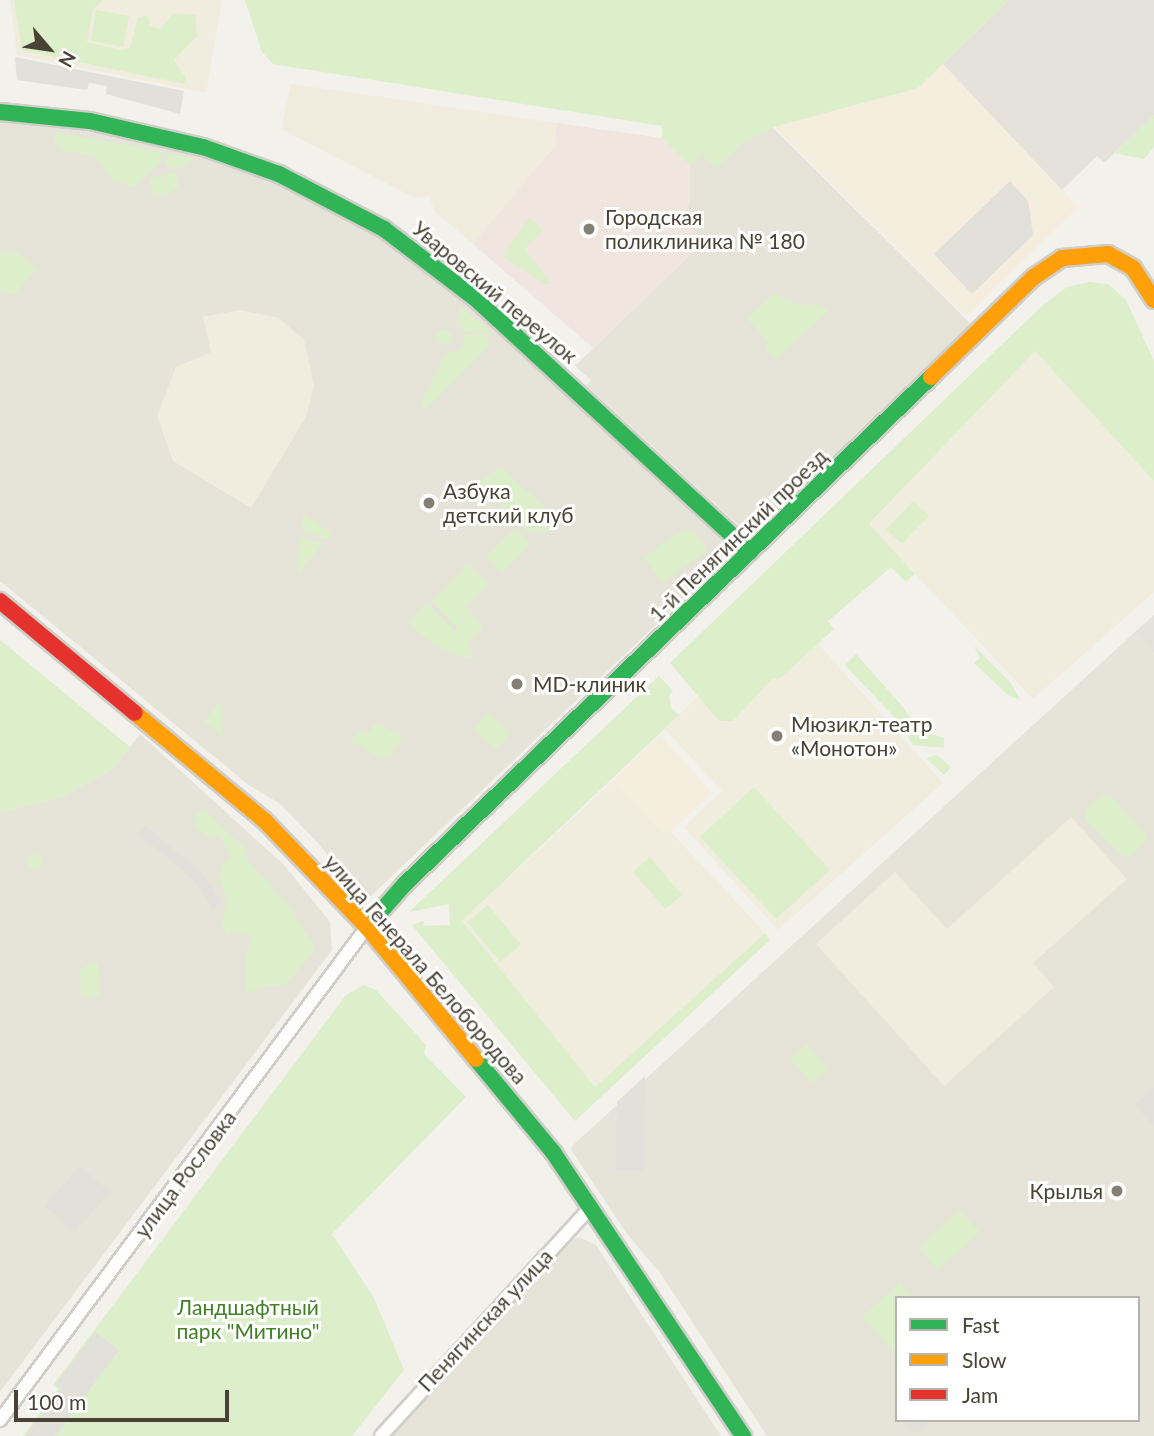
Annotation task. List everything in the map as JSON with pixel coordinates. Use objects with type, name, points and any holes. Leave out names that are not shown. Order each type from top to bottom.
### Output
[{"type":"street","name":"Уваровский переулок","points":[[0,112],[90,121],[203,147],[279,174],[384,229],[476,299],[750,552]]},
{"type":"street","name":"1-й Пенягинский проезд","points":[[367,927],[404,885],[1050,265],[1078,254],[1108,254],[1133,268],[1154,300]]},
{"type":"street","name":"улица Генерала Белобородова","points":[[0,601],[265,821],[367,927],[515,1103],[591,1207],[743,1436]]},
{"type":"street","name":"улица Рословка","points":[[0,1420],[367,927]]},
{"type":"street","name":"Пенягинская улица","points":[[381,1436],[591,1207]]},
{"type":"shaded area","points":[[10,0],[222,0],[206,93],[17,55]]},
{"type":"shaded area","points":[[1009,0],[1154,0],[1154,115],[1104,163],[1097,156],[1062,190],[943,64]]},
{"type":"shaded area","points":[[15,57],[184,91],[180,114],[106,94],[107,86],[89,83],[87,90],[17,80]]},
{"type":"shaded area","points":[[943,64],[1078,207],[965,315],[774,127],[918,88]]},
{"type":"shaded area","points":[[291,84],[557,123],[554,147],[473,244],[435,212],[429,196],[415,198],[281,129]]},
{"type":"shaded area","points":[[761,116],[971,324],[755,532],[747,533],[587,386],[591,380],[575,366],[704,241],[680,217],[690,165],[662,138]]},
{"type":"shaded area","points":[[0,121],[107,134],[199,155],[260,174],[368,228],[471,306],[729,548],[728,556],[371,896],[358,895],[318,843],[279,803],[250,786],[0,581]]},
{"type":"shaded area","name":"Городская поликлиника № 180","points":[[557,123],[662,138],[690,165],[690,204],[680,217],[704,241],[593,348],[473,244],[554,147]]},
{"type":"shaded area","points":[[1010,181],[1028,201],[1033,235],[972,294],[934,254]]},
{"type":"shaded area","points":[[240,310],[279,318],[304,340],[314,385],[306,417],[251,508],[173,461],[157,416],[176,367],[211,352],[203,317]]},
{"type":"shaded area","points":[[1036,350],[1154,481],[1154,592],[1033,699],[869,525]]},
{"type":"shaded area","points":[[786,608],[943,783],[778,930],[684,827],[722,791],[665,729]]},
{"type":"shaded area","points":[[1154,615],[1154,654],[1135,632]]},
{"type":"shaded area","points":[[1135,632],[1154,654],[1154,1436],[767,1436],[661,1274],[627,1234],[570,1148]]},
{"type":"shaded area","points":[[140,734],[284,865],[330,922],[332,950],[0,1392],[0,813],[64,796],[113,769]]},
{"type":"shaded area","points":[[660,735],[712,793],[666,836],[613,781]]},
{"type":"shaded area","points":[[613,781],[666,836],[671,832],[765,933],[595,1087],[462,921]]},
{"type":"shaded area","points":[[1071,817],[1127,879],[1033,963],[1054,987],[944,1086],[816,944],[895,872],[947,929]]},
{"type":"shaded area","points":[[146,826],[202,874],[222,902],[212,908],[194,880],[139,834]]},
{"type":"shaded area","points":[[645,1076],[643,1171],[616,1170],[617,1102]]},
{"type":"shaded area","points":[[1154,1088],[1154,1126],[1135,1105]]},
{"type":"shaded area","points":[[80,1166],[110,1192],[75,1232],[45,1206]]},
{"type":"shaded area","points":[[579,1237],[596,1245],[721,1436],[392,1436],[567,1242]]},
{"type":"shaded area","points":[[95,1332],[119,1350],[55,1436],[25,1436],[61,1389],[56,1384]]},
{"type":"shaded area","points":[[905,1422],[928,1422],[915,1434]]},
{"type":"green space","points":[[14,0],[104,0],[93,9],[87,42],[122,50],[130,48],[138,18],[148,15],[150,26],[160,29],[174,13],[195,15],[197,36],[174,60],[186,78],[184,84],[22,50]]},
{"type":"green space","points":[[245,0],[1009,0],[918,88],[774,127],[744,142],[716,168],[702,155],[690,165],[662,138],[662,126],[273,64],[262,52]]},
{"type":"green space","points":[[96,10],[129,16],[123,47],[91,41]]},
{"type":"green space","points":[[1154,115],[1154,147],[1144,159],[1115,153]]},
{"type":"green space","points":[[55,132],[161,151],[161,162],[134,187],[113,181],[94,155],[63,151],[55,144]]},
{"type":"green space","points":[[167,152],[195,159],[176,170],[165,165]]},
{"type":"green space","points":[[175,172],[179,187],[163,197],[166,175]]},
{"type":"green space","points":[[164,175],[162,197],[152,192],[149,179]]},
{"type":"green space","points":[[530,217],[543,230],[525,249],[552,284],[544,284],[505,258],[506,249]]},
{"type":"green space","points":[[0,252],[18,252],[37,269],[15,294],[0,291]]},
{"type":"green space","points":[[1089,282],[1108,284],[1126,300],[1154,361],[1154,481],[1035,351],[869,524],[915,574],[906,582],[891,567],[828,621],[834,629],[778,680],[773,678],[733,721],[719,721],[670,663],[1043,305],[1067,287]]},
{"type":"green space","points":[[774,294],[798,304],[822,305],[828,311],[776,360],[764,347],[769,342],[747,319]]},
{"type":"green space","points":[[459,305],[489,331],[464,332],[458,324]]},
{"type":"green space","points":[[441,329],[447,329],[452,337],[450,343],[441,345],[436,340],[436,334]]},
{"type":"green space","points":[[492,333],[486,339],[489,346],[425,410],[420,405],[446,353],[461,349],[465,334]]},
{"type":"green space","points":[[500,467],[549,510],[550,532],[527,532],[478,482]]},
{"type":"green space","points":[[913,501],[929,516],[902,544],[886,529]]},
{"type":"green space","points":[[303,514],[332,533],[327,539],[301,530]]},
{"type":"green space","points":[[515,528],[531,544],[502,573],[486,557]]},
{"type":"green space","points":[[683,530],[697,534],[708,550],[662,583],[644,557]]},
{"type":"green space","points":[[300,536],[323,544],[299,573],[297,572]]},
{"type":"green space","points":[[469,564],[489,584],[466,607],[472,613],[458,627],[472,615],[484,627],[469,642],[473,657],[464,658],[434,645],[407,622],[427,603],[455,631],[457,628],[431,601]]},
{"type":"green space","points":[[0,640],[130,747],[113,769],[64,796],[0,813]]},
{"type":"green space","points":[[974,646],[1011,683],[1020,700],[1008,695],[974,663],[980,658]]},
{"type":"green space","points":[[856,654],[903,707],[917,729],[944,738],[944,748],[913,745],[901,724],[845,665]]},
{"type":"green space","points":[[659,676],[673,691],[669,696],[671,708],[679,715],[462,921],[595,1087],[765,933],[770,940],[575,1121],[412,925],[423,921],[424,926],[450,925],[449,904],[409,912]]},
{"type":"green space","points":[[219,703],[222,704],[223,737],[204,721]]},
{"type":"green space","points":[[488,712],[511,733],[496,750],[473,729]]},
{"type":"green space","points":[[376,723],[403,736],[390,756],[381,759],[352,741],[361,730],[367,734]]},
{"type":"green space","points":[[937,755],[951,767],[944,775],[926,758]]},
{"type":"green space","points":[[754,787],[830,870],[776,919],[700,837]]},
{"type":"green space","points":[[1102,795],[1112,798],[1146,833],[1145,843],[1131,856],[1121,855],[1085,819],[1086,809]]},
{"type":"green space","points":[[204,810],[244,847],[248,861],[289,905],[313,944],[314,951],[286,985],[266,986],[246,993],[246,956],[251,941],[248,935],[236,931],[226,936],[222,922],[227,899],[218,877],[223,862],[231,859],[220,837],[205,835],[194,826],[197,811]]},
{"type":"green space","points":[[31,854],[37,854],[42,862],[40,868],[31,870],[26,865],[26,859]]},
{"type":"green space","points":[[650,857],[682,895],[665,909],[633,872]]},
{"type":"green space","points":[[488,905],[521,945],[500,962],[467,922]]},
{"type":"green space","points":[[89,963],[99,963],[100,996],[81,997],[80,971]]},
{"type":"green space","name":"Ландшафтный парк \"Митино\"","points":[[364,985],[376,990],[426,1045],[424,1054],[466,1097],[332,1234],[374,1298],[404,1370],[352,1436],[23,1436],[58,1389],[53,1385],[346,995]]},
{"type":"green space","points":[[806,1044],[829,1069],[812,1083],[790,1058]]},
{"type":"green space","points":[[959,1210],[980,1232],[938,1270],[918,1248]]},
{"type":"green space","points":[[900,1282],[912,1296],[895,1296],[895,1353],[862,1317]]},
{"type":"traffic: fast","points":[[0,112],[90,121],[203,147],[279,174],[384,229],[476,299],[750,552]]},
{"type":"traffic: fast","points":[[367,927],[404,885],[931,377]]},
{"type":"traffic: fast","points":[[476,1059],[553,1152],[743,1436]]},
{"type":"traffic: slow","points":[[931,377],[1034,277],[1062,258],[1108,254],[1133,268],[1154,300]]},
{"type":"traffic: slow","points":[[135,713],[265,821],[367,927],[476,1059]]},
{"type":"traffic: jam","points":[[0,601],[135,713]]},
{"type":"place","name":"Городская поликлиника № 180","points":[[589,229]]},
{"type":"place","name":"Азбука детский клуб","points":[[429,503]]},
{"type":"place","name":"MD-клиник","points":[[517,684]]},
{"type":"place","name":"Мюзикл-театр «Монотон»","points":[[777,736]]},
{"type":"place","name":"Крылья","points":[[1117,1191]]}]
